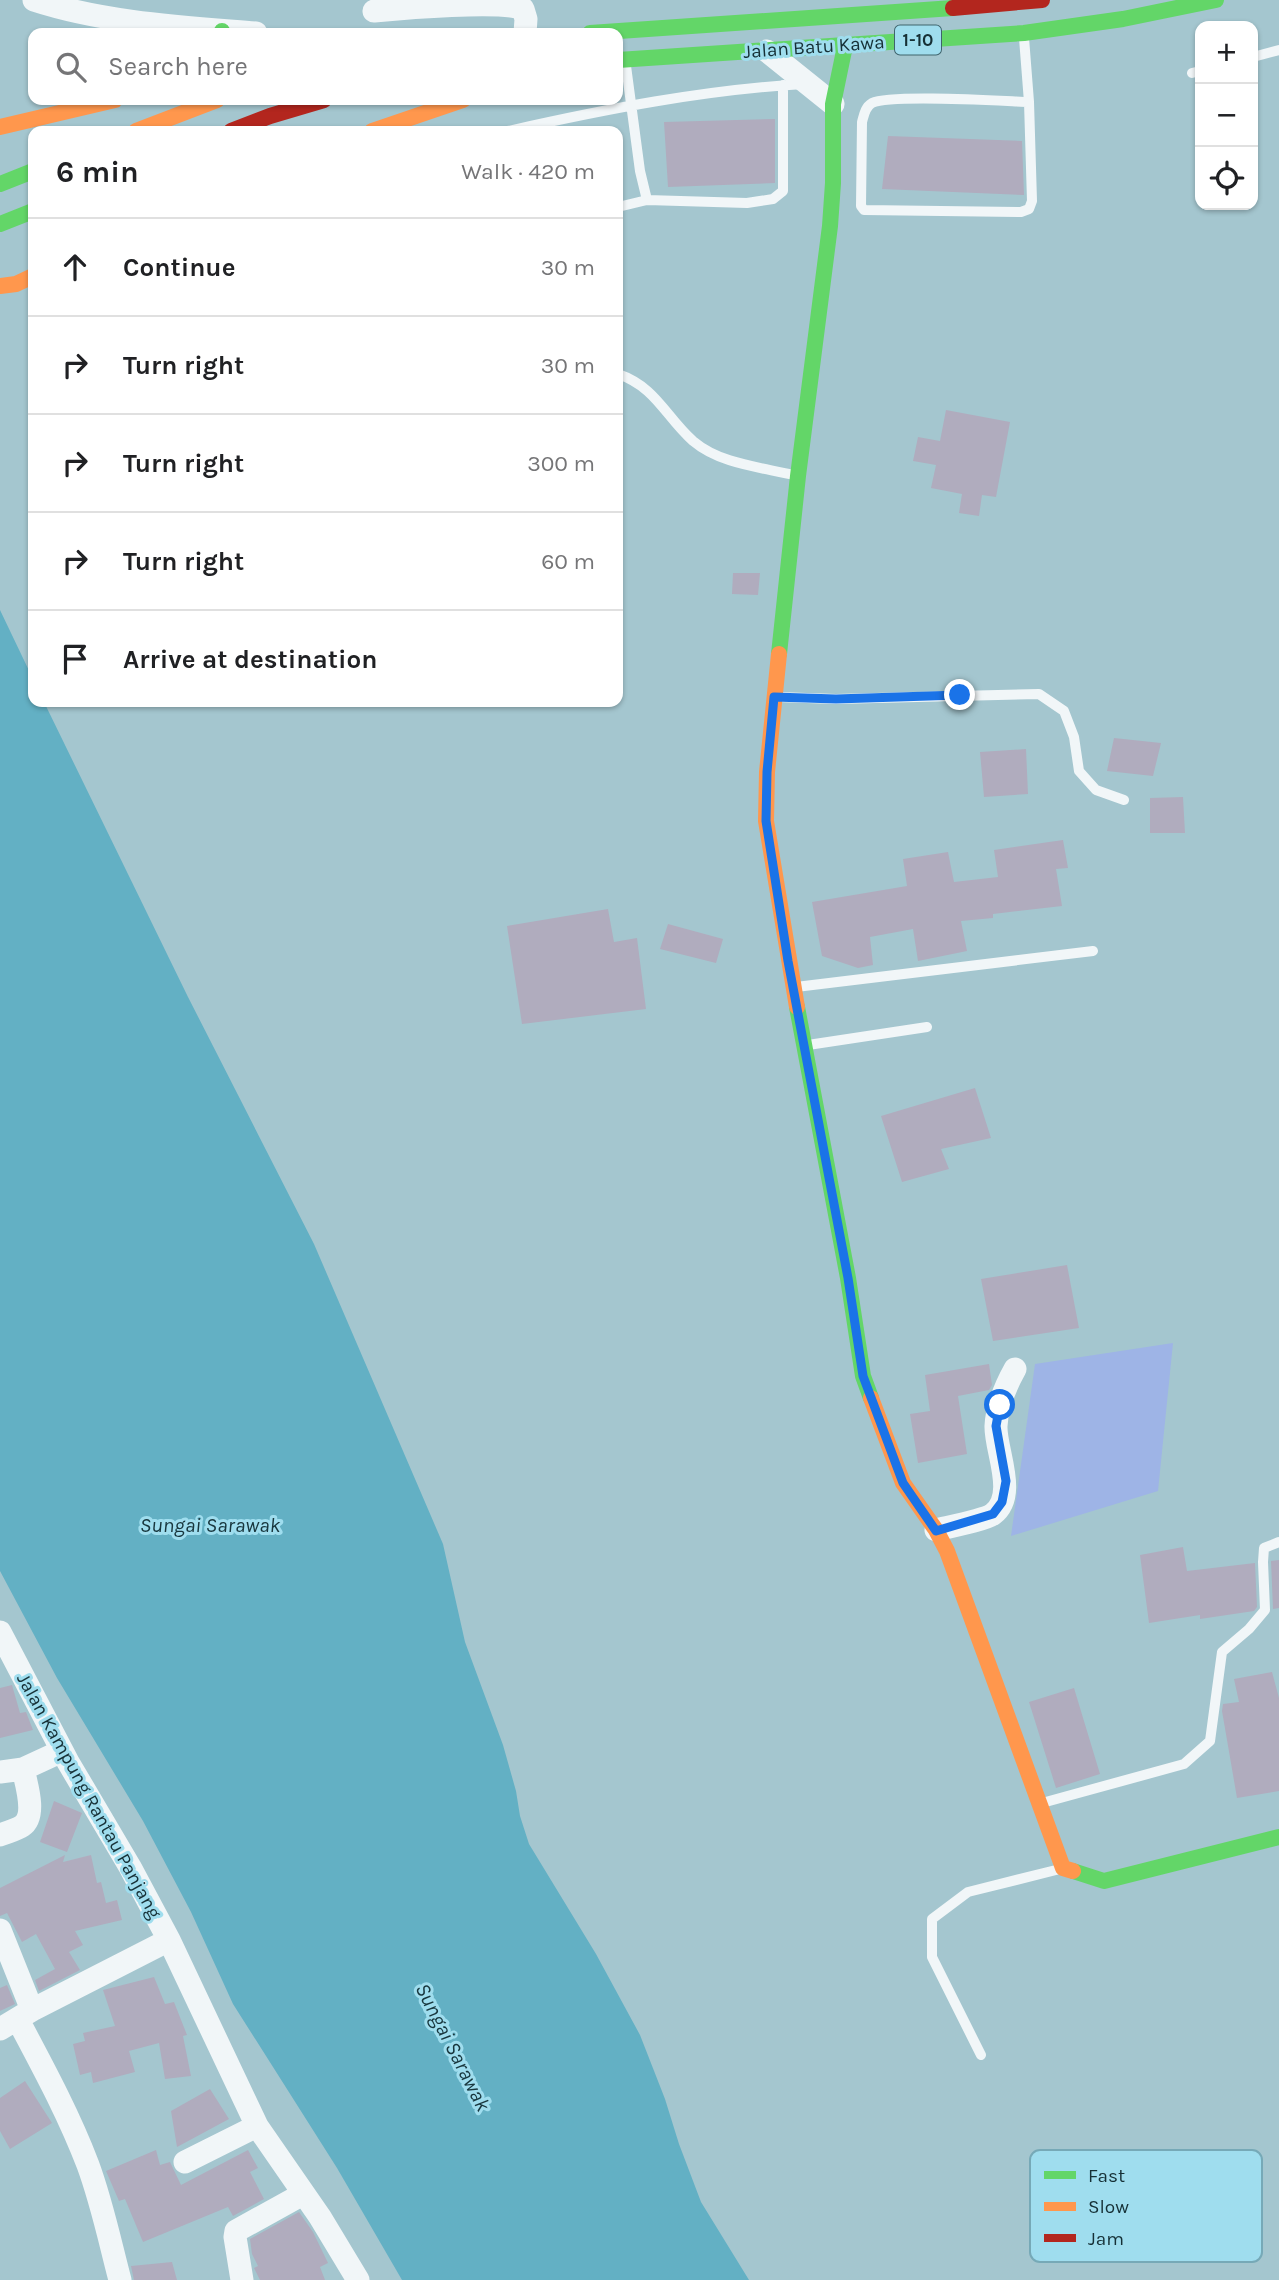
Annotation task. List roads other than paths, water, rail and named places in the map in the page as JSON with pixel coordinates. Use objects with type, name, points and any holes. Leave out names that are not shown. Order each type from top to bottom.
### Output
[{"type":"main road","name":"Jalan Batu Kawa","points":[[623,31],[922,11],[1042,0]]},
{"type":"main road","name":"Jalan Batu Kawa","points":[[623,60],[1024,33],[1123,19],[1216,0]]},
{"type":"main road","points":[[845,46],[833,104],[847,184],[830,226],[798,476],[767,772],[766,821],[863,1376],[903,1483],[947,1550],[1063,1868],[1104,1881],[1279,1837]]},
{"type":"main road","points":[[0,127],[94,105]]},
{"type":"main road","points":[[149,126],[204,105]]},
{"type":"main road","points":[[244,126],[307,105]]},
{"type":"main road","points":[[387,126],[448,105]]},
{"type":"main road","points":[[0,184],[28,173]]},
{"type":"main road","points":[[6,222],[28,213]]},
{"type":"main road","points":[[0,286],[16,284],[28,278]]},
{"type":"street","points":[[34,0],[74,12],[192,28]]},
{"type":"street","points":[[372,15],[431,5],[504,4],[523,9],[525,28]]},
{"type":"street","points":[[767,51],[833,104]]},
{"type":"street","points":[[936,1531],[993,1514],[1002,1502],[1006,1481],[996,1426],[1004,1388],[1015,1369]]},
{"type":"street","name":"Jalan Kampung Rantau Panjang","points":[[0,1632],[62,1751],[169,1940],[16,2019]]},
{"type":"street","points":[[0,1772],[23,1769],[62,1751]]},
{"type":"street","points":[[0,1835],[23,1826],[27,1821],[29,1801],[23,1769]]},
{"type":"street","points":[[0,1930],[16,2019],[51,2080],[88,2165],[120,2280]]},
{"type":"street","points":[[169,1940],[257,2126],[320,2217],[358,2280]]},
{"type":"street","points":[[185,2162],[257,2126]]},
{"type":"street","points":[[242,2280],[236,2231],[303,2194]]},
{"type":"lane","points":[[1024,33],[1029,102],[1032,201],[1029,209],[1021,212],[864,210],[847,184],[866,108],[874,103],[902,100],[1029,102]]},
{"type":"lane","points":[[1258,56],[1279,50]]},
{"type":"lane","points":[[623,67],[633,104],[640,171],[647,200]]},
{"type":"lane","points":[[531,126],[633,104],[744,88],[809,84]]},
{"type":"lane","points":[[623,206],[647,200],[747,203],[773,199],[783,191],[783,85]]},
{"type":"lane","points":[[623,376],[635,380],[656,397],[693,441],[719,457],[798,476]]},
{"type":"lane","points":[[774,697],[836,699],[1039,694],[1064,711],[1074,737],[1079,771],[1096,790],[1124,800]]},
{"type":"lane","points":[[794,988],[1093,951]]},
{"type":"lane","points":[[806,1045],[927,1027]]},
{"type":"lane","points":[[1039,1804],[1184,1764],[1210,1741],[1223,1652],[1249,1629],[1265,1610],[1264,1548],[1279,1542]]},
{"type":"lane","points":[[981,2055],[932,1957],[932,1919],[968,1892],[1063,1868]]},
{"type":"water","name":"Sungai Sarawak","points":[[0,610],[28,669],[28,707],[46,707],[188,997],[314,1244],[443,1544],[465,1642],[503,1745],[529,1844],[596,1954],[640,2035],[701,2202],[749,2280],[402,2280],[337,2168],[233,2004],[191,1912],[143,1821],[57,1678],[0,1571]]}]
